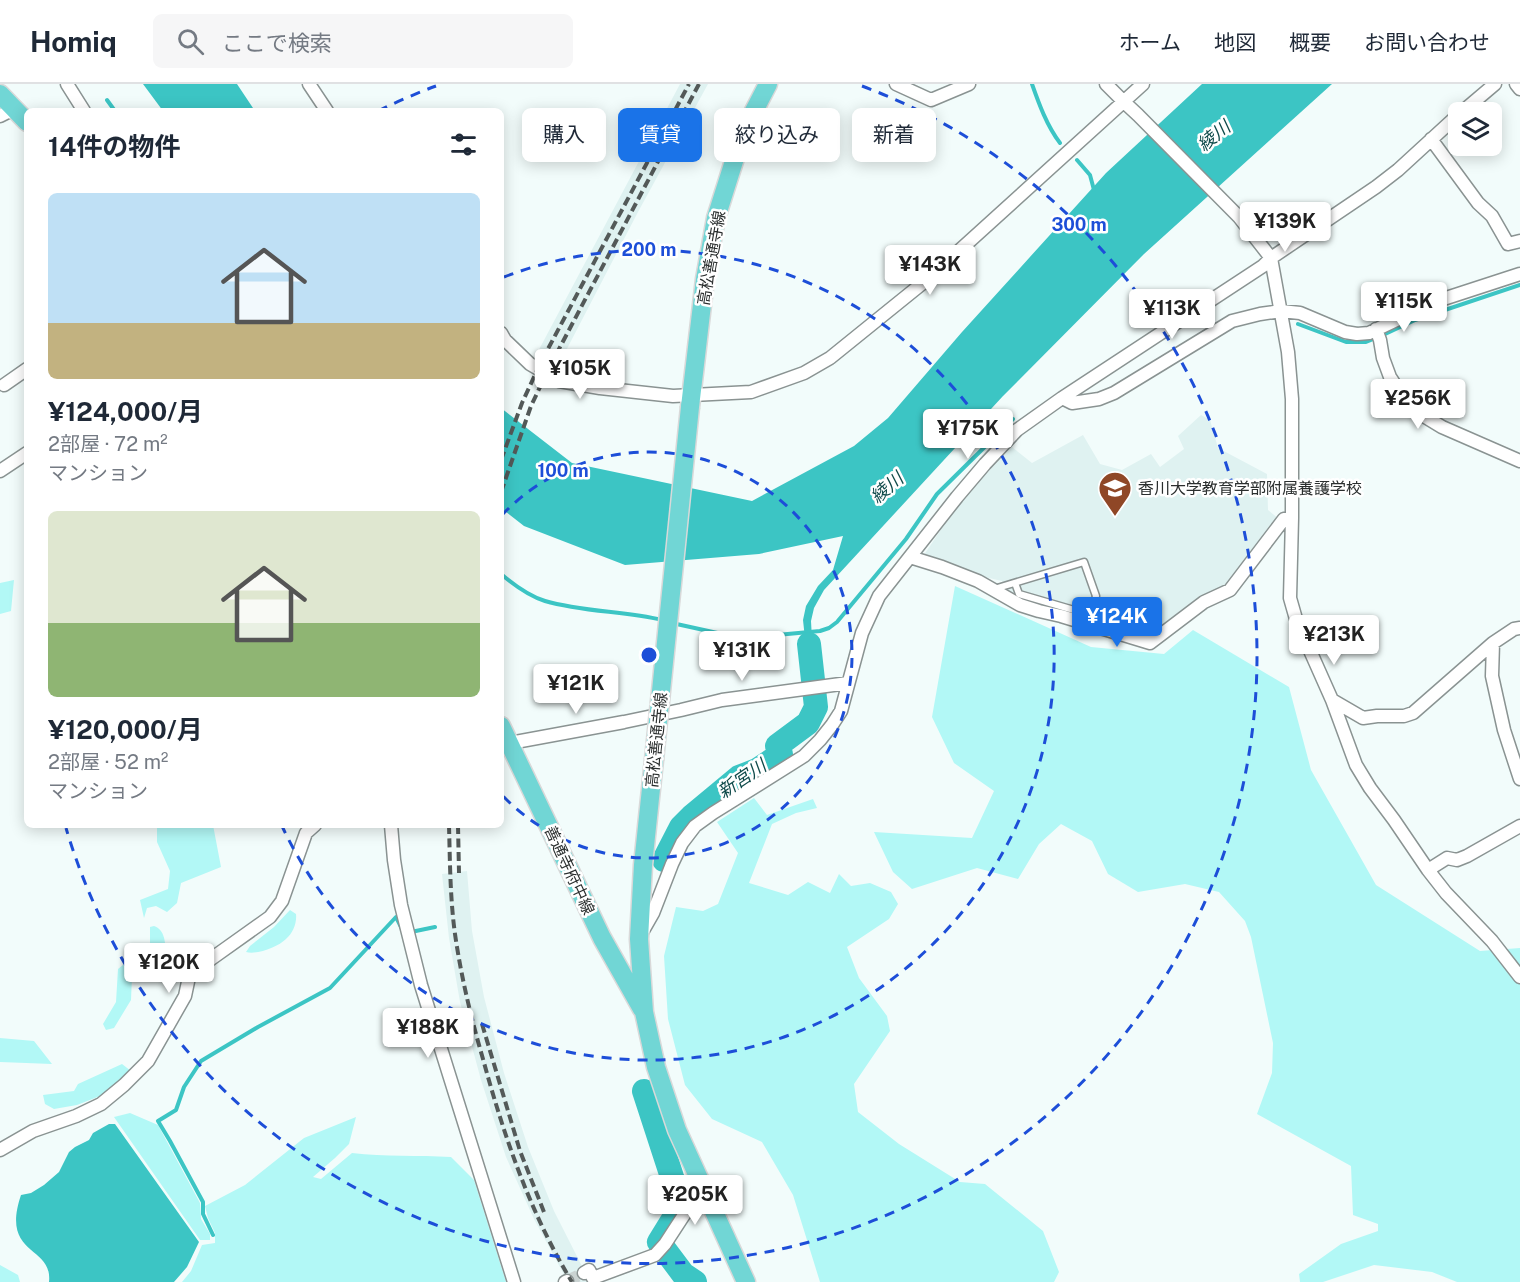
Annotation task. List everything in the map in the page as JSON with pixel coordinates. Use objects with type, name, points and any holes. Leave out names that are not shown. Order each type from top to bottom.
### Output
[{"type":"main road","name":"高松善通寺線","points":[[746,1282],[677,1130],[656,1068],[644,1012],[639,939],[654,760],[705,279],[716,219],[740,146],[768,84]]},
{"type":"main road","points":[[0,94],[7,113],[24,121]]},
{"type":"main road","name":"善通寺府中線","points":[[504,732],[607,948],[644,1012]]},
{"type":"main road","points":[[607,948],[619,951],[639,939]]},
{"type":"street","points":[[67,84],[82,108]]},
{"type":"street","points":[[309,84],[325,108]]},
{"type":"street","points":[[896,84],[931,100],[969,84]]},
{"type":"street","points":[[1106,84],[1239,217],[1271,258],[1288,352],[1292,399],[1290,598],[1296,619],[1332,700],[1356,765],[1370,788],[1446,893],[1492,940],[1520,977]]},
{"type":"street","points":[[504,338],[530,364],[560,381],[673,396],[691,401],[751,392],[804,373],[830,358],[929,278],[1143,84]]},
{"type":"street","points":[[1473,102],[1495,84]]},
{"type":"street","points":[[1516,84],[1520,89]]},
{"type":"street","points":[[639,939],[653,913],[682,843],[695,826],[804,756],[820,740],[841,711],[862,633],[879,596],[957,497],[1017,430],[1263,266],[1271,258],[1376,187],[1448,125]]},
{"type":"street","points":[[1431,139],[1478,203],[1492,216],[1508,244],[1520,241]]},
{"type":"street","points":[[1062,398],[1072,403],[1099,399],[1114,393],[1232,321],[1281,311],[1300,313],[1345,332],[1378,335],[1434,302],[1520,274]]},
{"type":"street","points":[[1378,335],[1390,376],[1399,391],[1419,413],[1442,427],[1520,461]]},
{"type":"street","points":[[3,385],[24,371]]},
{"type":"street","points":[[0,471],[24,455]]},
{"type":"street","points":[[910,557],[969,577],[1020,605],[1150,643],[1204,602],[1230,590],[1284,519],[1292,518]]},
{"type":"street","points":[[1332,700],[1363,718],[1404,716],[1413,713],[1493,642],[1514,629],[1520,628]]},
{"type":"street","points":[[1493,642],[1492,676],[1504,729],[1520,779]]},
{"type":"street","points":[[510,743],[624,722],[722,700],[848,683]]},
{"type":"street","points":[[1428,870],[1447,858],[1456,860],[1467,856],[1520,826]]},
{"type":"street","points":[[0,1150],[33,1131],[76,1116],[101,1104],[124,1085],[148,1060],[184,996],[189,977],[270,917],[282,901],[306,833],[312,828]]},
{"type":"street","points":[[391,828],[401,905],[421,985],[514,1282]]},
{"type":"street","points":[[584,1272],[589,1270],[593,1278],[655,1255],[695,1198],[704,1190]]},
{"type":"lane","points":[[993,590],[1015,583],[1084,562],[1096,596],[1091,615],[1019,594],[1015,583]]},
{"type":"shaded area","points":[[680,84],[708,84],[695,108],[667,108]]},
{"type":"shaded area","points":[[639,162],[665,162],[557,368],[534,359]]},
{"type":"shaded area","points":[[1201,415],[1210,420],[1218,448],[1267,474],[1268,510],[1279,519],[1225,587],[1200,598],[1147,637],[1011,594],[1002,581],[976,575],[924,555],[960,501],[1012,447],[1032,463],[1083,435],[1100,464],[1122,470],[1151,454],[1160,467],[1184,449],[1178,436]]},
{"type":"shaded area","points":[[14,580],[11,611],[0,614],[0,583]]},
{"type":"shaded area","points":[[955,586],[1091,647],[1164,654],[1193,630],[1289,687],[1311,770],[1376,885],[1480,951],[1520,948],[1520,1282],[1457,1282],[1432,1272],[1374,1265],[1323,1282],[1300,1282],[1299,1274],[1341,1244],[1378,1231],[1378,1224],[1353,1215],[1351,1166],[1257,1114],[1272,1073],[1273,1043],[1251,937],[1245,921],[1219,892],[1185,884],[1138,892],[1108,874],[1092,841],[1061,824],[1039,844],[1018,879],[977,868],[912,889],[893,872],[874,832],[972,838],[994,791],[954,763],[932,717]]},
{"type":"shaded area","points":[[754,798],[767,815],[813,799],[817,808],[796,813],[772,824],[749,883],[788,895],[808,882],[830,893],[839,874],[851,886],[870,883],[891,892],[898,904],[889,919],[847,947],[859,978],[887,1016],[890,1031],[854,1084],[858,1112],[899,1144],[960,1182],[985,1184],[1043,1231],[1059,1272],[1054,1282],[820,1282],[793,1195],[762,1142],[712,1119],[685,1085],[668,1019],[664,956],[676,907],[703,911],[718,904],[738,853],[717,822]]},
{"type":"shaded area","points":[[157,828],[214,828],[221,867],[181,883],[177,903],[167,912],[156,906],[147,908],[144,918],[140,900],[168,889],[170,871],[157,842]]},
{"type":"shaded area","points":[[467,871],[472,931],[484,997],[504,1073],[528,1147],[554,1211],[590,1282],[568,1282],[534,1219],[506,1157],[481,1080],[460,1002],[449,938],[442,874]]},
{"type":"shaded area","points":[[290,910],[296,914],[296,921],[293,931],[286,939],[267,950],[246,952],[250,946],[274,927]]},
{"type":"shaded area","points":[[154,926],[162,933],[166,952],[132,976],[131,1000],[114,1028],[106,1030],[103,1024],[116,1002],[118,969],[150,943],[150,927]]},
{"type":"shaded area","points":[[0,1038],[34,1041],[52,1064],[0,1062]]},
{"type":"shaded area","points":[[122,1064],[131,1071],[100,1096],[77,1105],[54,1109],[45,1104],[43,1095],[74,1091],[78,1084]]},
{"type":"shaded area","points":[[130,1113],[158,1125],[200,1203],[201,1219],[210,1234],[210,1240],[200,1240],[114,1117]]},
{"type":"shaded area","points":[[356,1117],[349,1144],[313,1177],[321,1179],[352,1153],[451,1157],[474,1180],[506,1282],[182,1282],[191,1271],[202,1245],[215,1243],[215,1233],[205,1206],[245,1185],[304,1138]]},
{"type":"shaded area","points":[[0,1265],[18,1275],[20,1282],[0,1282]]},
{"type":"water","points":[[143,84],[237,84],[253,108],[161,108]]},
{"type":"water","name":"綾川","points":[[1202,84],[1332,84],[1144,254],[1003,396],[824,590],[814,608],[811,621],[814,676],[809,676],[803,620],[806,606],[818,586],[833,570],[843,536],[759,554],[625,565],[524,526],[504,510],[504,410],[572,463],[752,501],[854,446],[888,418],[962,332],[1106,173]]},
{"type":"water","points":[[109,1124],[115,1124],[199,1242],[187,1267],[174,1282],[49,1282],[48,1270],[22,1240],[17,1230],[16,1215],[21,1195],[31,1193],[44,1185],[59,1172],[69,1152],[89,1140],[93,1133]]},
{"type":"waterway","points":[[1032,84],[1047,122],[1060,143]]},
{"type":"waterway","points":[[107,100],[113,108]]},
{"type":"waterway","points":[[1077,160],[1090,175],[1094,190]]},
{"type":"waterway","points":[[1298,324],[1346,342],[1366,342],[1415,320],[1520,285]]},
{"type":"waterway","points":[[672,623],[731,636],[766,636],[820,631],[829,628],[837,622],[906,539],[937,494],[1013,419]]},
{"type":"waterway","points":[[504,576],[522,590],[545,601],[662,620]]},
{"type":"waterway","name":"新宮川","points":[[664,860],[681,827],[692,816],[739,777],[757,770],[781,754],[777,746],[808,723],[816,707],[809,644]]},
{"type":"waterway","points":[[213,1235],[203,1214],[203,1202],[158,1121],[176,1110],[184,1087],[201,1061],[330,988],[396,917],[402,929]]},
{"type":"waterway","points":[[411,932],[435,927]]},
{"type":"waterway","name":"新宮川","points":[[644,1091],[679,1195],[675,1216],[659,1242],[683,1274],[695,1282]]},
{"type":"tunnel","points":[[567,1281],[584,1273]]},
{"type":"railway","points":[[504,452],[522,403],[541,362],[689,84]]},
{"type":"railway","points":[[504,483],[531,406],[550,366],[699,84]]},
{"type":"railway","points":[[449,828],[455,934],[474,1028],[500,1117],[520,1174],[543,1229],[572,1282]]},
{"type":"railway","points":[[458,828],[459,873]]},
{"type":"railway","points":[[482,1024],[520,1151],[544,1212]]},
{"type":"place","name":"香川大学教育学部附属養護学校","points":[[1115,517]]}]
